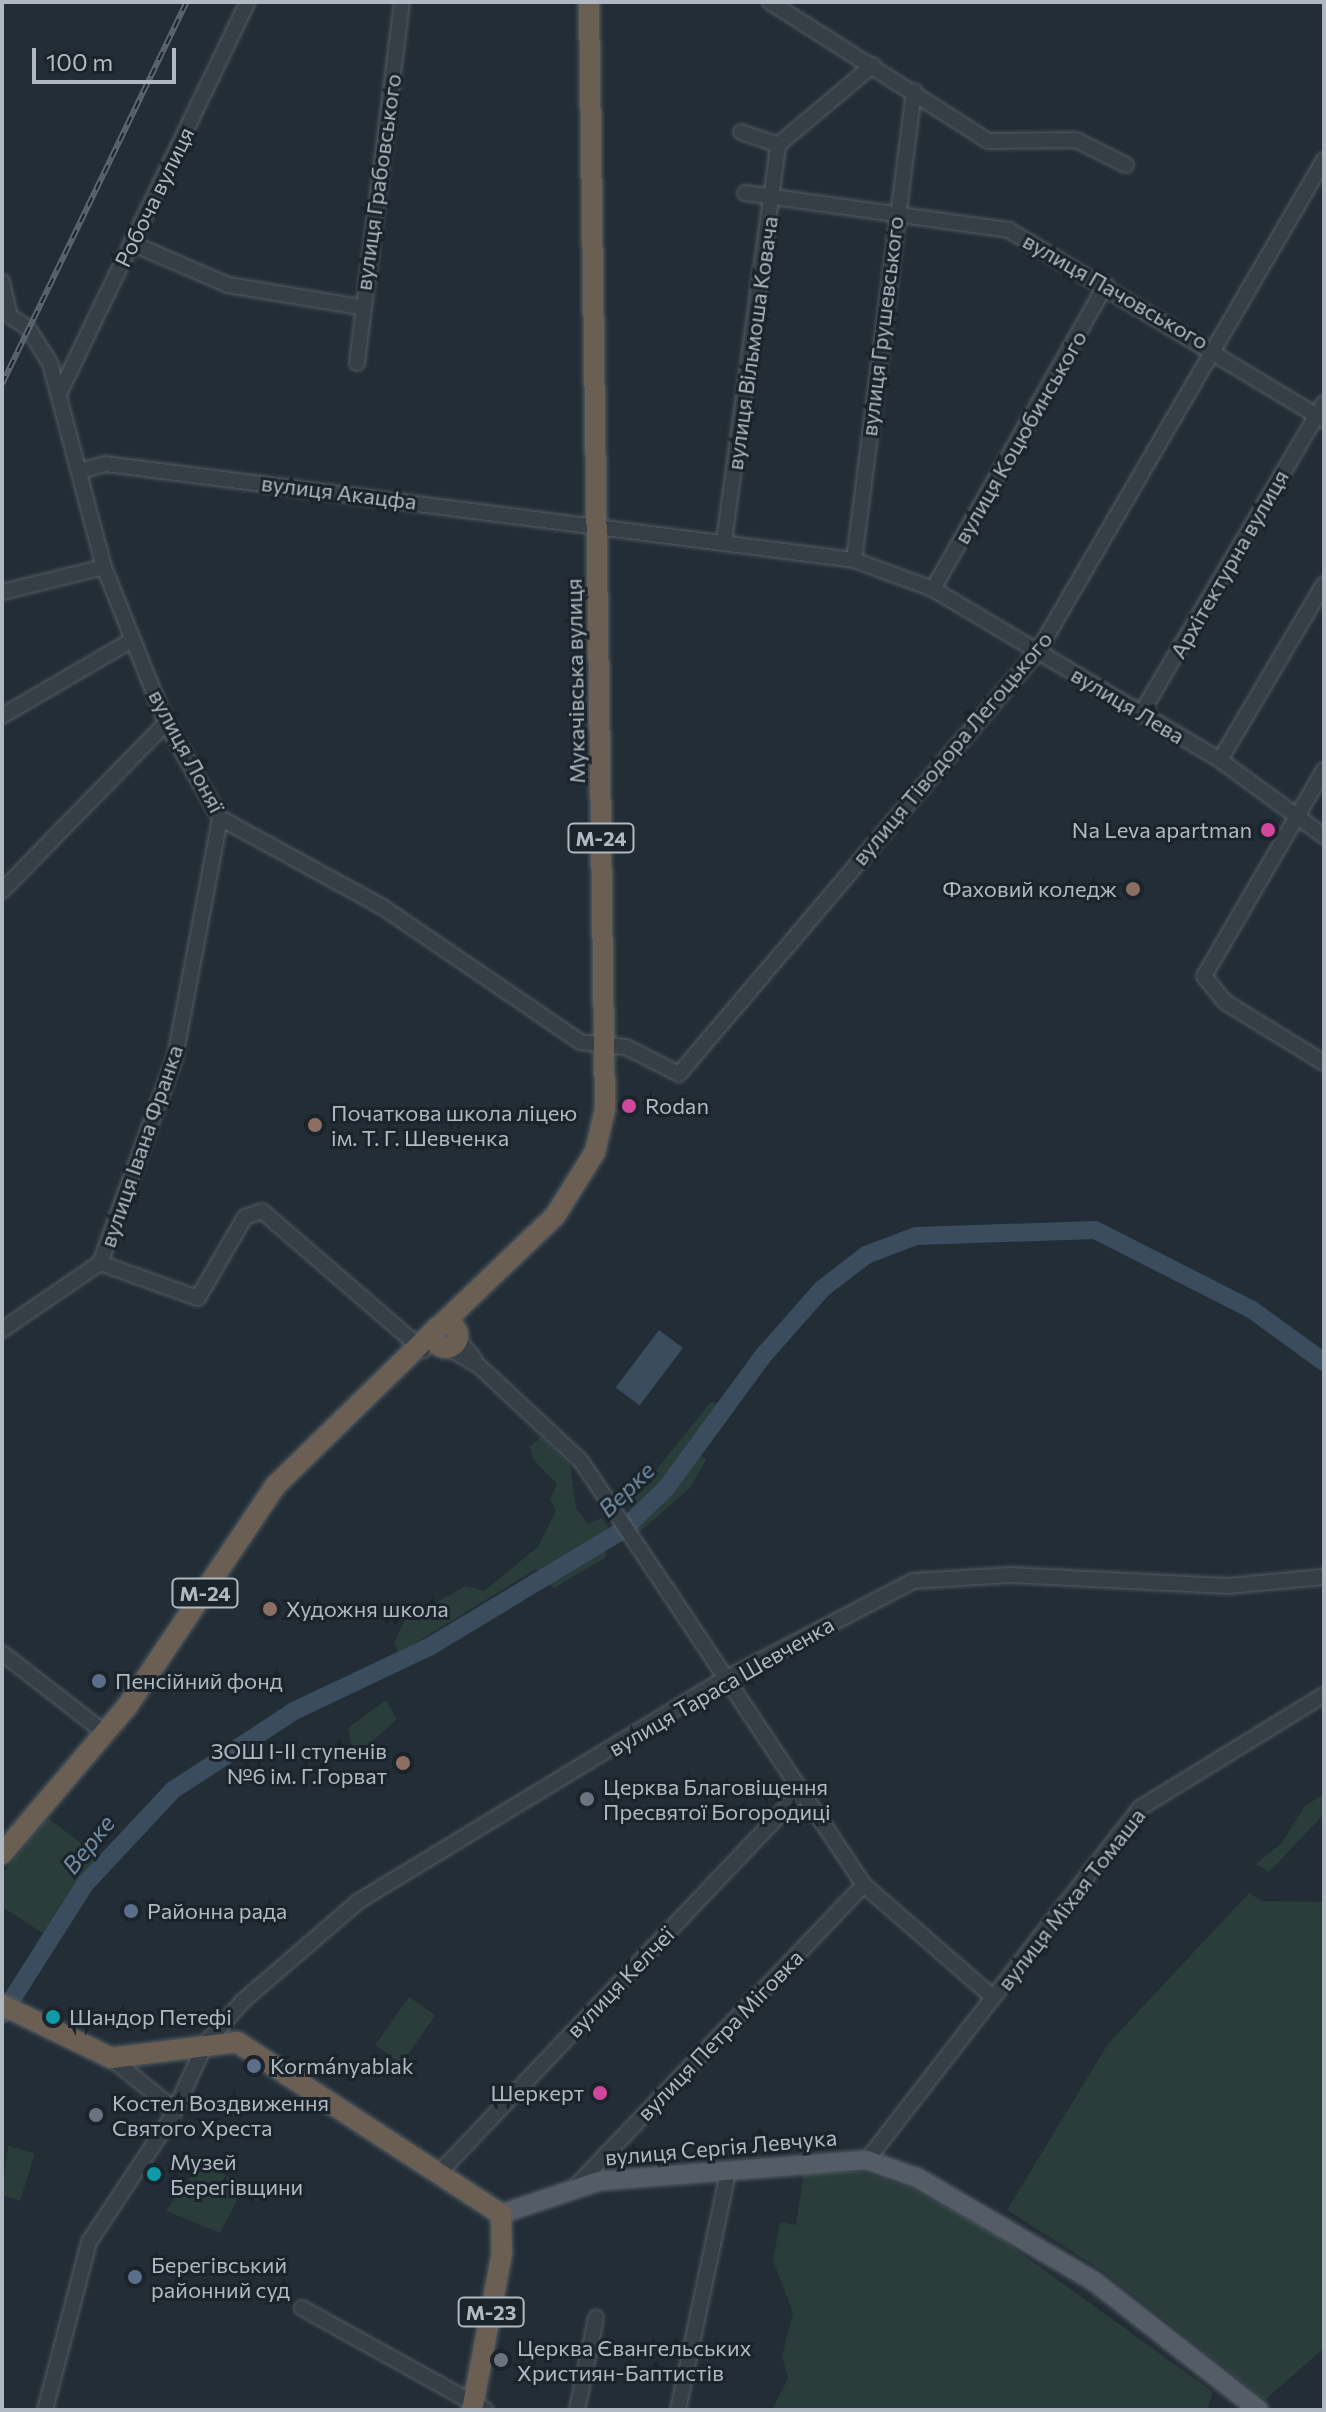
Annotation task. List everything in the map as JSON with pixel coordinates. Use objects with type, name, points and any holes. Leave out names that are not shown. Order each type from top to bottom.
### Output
[{"type":"highway","name":"Мукачівська вулиця","points":[[436,1341],[462,1306],[555,1216],[586,1171],[604,1119],[589,2]]},
{"type":"highway","name":"М-24","points":[[2,1854],[105,1733],[275,1486],[436,1341]]},
{"type":"highway","points":[[2,2005],[111,2058],[206,2043],[237,2042],[501,2214]]},
{"type":"highway","name":"М-23","points":[[477,2408],[502,2253],[501,2214]]},
{"type":"main road","name":"вулиця Сергія Левчука","points":[[501,2214],[576,2186],[729,2168],[867,2160],[918,2178],[1095,2282],[1259,2410]]},
{"type":"street","name":"Робоча вулиця","points":[[60,392],[248,2]]},
{"type":"street","name":"вулиця Грабовського","points":[[357,363],[361,307],[402,2]]},
{"type":"street","points":[[770,2],[988,141],[1076,140],[1126,165]]},
{"type":"street","points":[[741,132],[778,145],[873,65]]},
{"type":"street","name":"вулиця Грушевського","points":[[854,560],[896,211],[914,91]]},
{"type":"street","name":"вулиця Вільмоша Ковача","points":[[724,541],[778,145]]},
{"type":"street","name":"вулиця Тіводора Легоцького","points":[[605,1049],[626,1047],[679,1074],[1038,651],[1218,350],[1324,160]]},
{"type":"street","name":"вулиця Пачовського","points":[[745,193],[773,192],[1009,230],[1218,350],[1320,418]]},
{"type":"street","points":[[131,243],[228,285],[361,307]]},
{"type":"street","name":"вулиця Лоняї","points":[[2,282],[10,316],[28,328],[60,392],[83,470],[104,567],[132,640],[166,723],[220,818],[381,906],[580,1042],[605,1049]]},
{"type":"street","name":"вулиця Коцюбинського","points":[[933,589],[1106,285]]},
{"type":"street","name":"Архітектурна вулиця","points":[[1142,712],[1320,418],[1324,403]]},
{"type":"street","name":"вулиця Акацфа","points":[[83,470],[106,464],[596,523]]},
{"type":"street","name":"вулиця Лева","points":[[596,523],[854,560],[933,589],[1220,760],[1324,836]]},
{"type":"street","points":[[2,592],[104,567]]},
{"type":"street","points":[[1220,760],[1324,584]]},
{"type":"street","points":[[2,716],[132,640]]},
{"type":"street","points":[[2,891],[166,723]]},
{"type":"street","points":[[1324,770],[1204,976],[1225,1002],[1324,1063]]},
{"type":"street","name":"вулиця Івана Франка","points":[[2,1330],[100,1263],[175,1057],[220,818]]},
{"type":"street","points":[[100,1263],[198,1298],[245,1217],[262,1211],[436,1341],[479,1366],[572,1451],[723,1680],[864,1885],[993,1997]]},
{"type":"street","name":"вулиця Тараса Шевченка","points":[[45,2410],[89,2242],[172,2108],[206,2043],[243,2001],[359,1901],[723,1680],[913,1581],[1011,1575],[1228,1586],[1324,1577]]},
{"type":"street","points":[[2,1653],[105,1733]]},
{"type":"street","name":"вулиця Міхая Томаша","points":[[867,2160],[1140,1808],[1324,1695]]},
{"type":"street","name":"вулиця Келчеї","points":[[440,2172],[800,1793]]},
{"type":"street","name":"вулиця Петра Міговка","points":[[576,2186],[864,1885]]},
{"type":"street","points":[[111,2058],[172,2108]]},
{"type":"street","points":[[678,2410],[729,2168]]},
{"type":"street","points":[[302,2308],[477,2408]]},
{"type":"street","points":[[577,2410],[596,2318]]},
{"type":"green space","points":[[711,1402],[719,1403],[691,1447],[706,1460],[690,1488],[636,1535],[628,1505]]},
{"type":"green space","points":[[541,1437],[570,1465],[576,1508],[588,1524],[602,1518],[610,1529],[605,1558],[554,1588],[536,1569],[399,1653],[394,1643],[405,1620],[466,1586],[484,1591],[538,1547],[556,1511],[550,1499],[557,1484],[533,1459],[530,1446]]},
{"type":"green space","points":[[386,1700],[397,1719],[364,1749],[352,1747],[348,1728]]},
{"type":"green space","points":[[1324,1794],[1324,1814],[1269,1872],[1256,1864],[1282,1843],[1305,1806]]},
{"type":"green space","points":[[48,1818],[99,1857],[46,1935],[2,1907],[2,1874]]},
{"type":"green space","points":[[1249,1893],[1262,1901],[1324,1902],[1324,2348],[1265,2400],[1104,2272],[1007,2210],[1108,2044]]},
{"type":"green space","points":[[409,1997],[435,2015],[401,2064],[375,2045]]},
{"type":"green space","points":[[8,2146],[35,2153],[20,2201],[2,2195]]},
{"type":"green space","points":[[202,2161],[244,2187],[220,2233],[166,2211]]},
{"type":"green space","points":[[804,2172],[863,2172],[914,2189],[997,2236],[1213,2392],[1207,2410],[772,2410],[788,2379],[782,2356],[793,2312],[773,2261],[780,2222],[796,2225]]},
{"type":"water","points":[[659,1330],[683,1348],[640,1406],[616,1388]]},
{"type":"waterway","name":"Верке","points":[[2,2015],[85,1884],[173,1790],[294,1711],[429,1647],[623,1530],[667,1487],[762,1357],[822,1289],[866,1255],[916,1236],[1095,1230],[1251,1309],[1324,1362]]},
{"type":"railway","points":[[2,384],[187,2]]},
{"type":"place","name":"Na Leva apartman","points":[[1268,830]]},
{"type":"place","name":"Фаховий коледж","points":[[1133,889]]},
{"type":"place","name":"Rodan","points":[[629,1106]]},
{"type":"place","name":"Початкова школа ліцею ім. Т. Г. Шевченка","points":[[315,1125]]},
{"type":"place","name":"Художня школа","points":[[270,1609]]},
{"type":"place","name":"Пенсійний фонд","points":[[99,1681]]},
{"type":"place","name":"ЗОШ І-ІІ ступенів №6 ім. Г.Горват","points":[[403,1763]]},
{"type":"place","name":"Церква Благовіщення Пресвятої Богородиці","points":[[587,1799]]},
{"type":"place","name":"Районна рада","points":[[131,1911]]},
{"type":"place","name":"Шандор Петефі","points":[[53,2017]]},
{"type":"place","name":"Kormányablak","points":[[254,2066]]},
{"type":"place","name":"Шеркерт","points":[[600,2093]]},
{"type":"place","name":"Костел Воздвиження Святого Хреста","points":[[96,2115]]},
{"type":"place","name":"Музей Берегівщини","points":[[154,2174]]},
{"type":"place","name":"Берегівський районний суд","points":[[135,2277]]},
{"type":"place","name":"Церква Євангельських Християн-Баптистів","points":[[501,2360]]}]
